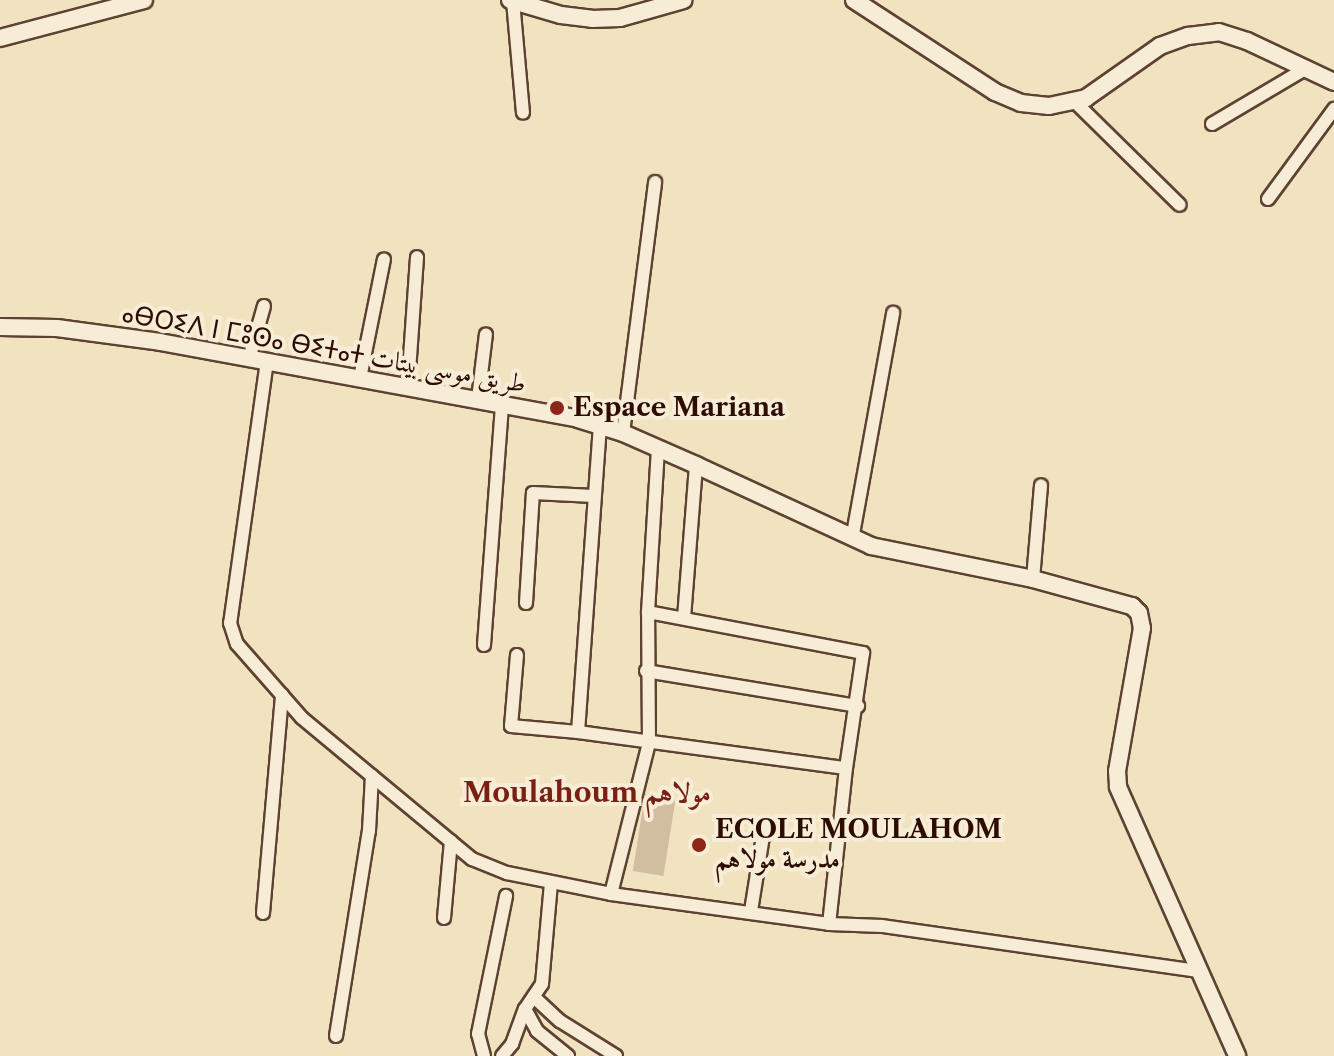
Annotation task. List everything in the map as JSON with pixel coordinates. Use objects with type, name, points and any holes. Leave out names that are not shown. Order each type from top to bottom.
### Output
[{"type":"street","points":[[0,38],[144,0]]},
{"type":"street","points":[[523,113],[512,0],[561,15],[592,19],[620,18],[684,0]]},
{"type":"street","points":[[854,0],[995,92],[1021,103],[1049,106],[1086,98],[1160,46],[1188,36],[1219,32],[1247,41],[1334,82]]},
{"type":"street","points":[[1212,124],[1305,69]]},
{"type":"street","points":[[1074,101],[1180,205]]},
{"type":"street","points":[[1268,199],[1334,109]]},
{"type":"street","points":[[623,433],[655,182]]},
{"type":"street","points":[[408,386],[417,257]]},
{"type":"street","points":[[360,378],[384,259]]},
{"type":"street","points":[[249,359],[264,306]]},
{"type":"street","points":[[853,534],[893,313]]},
{"type":"street","name":"ⴰⴱⵔⵉⴷ ⵏ ⵎⵓⵙⴰ ⴱⵉⵜⴰⵜ طريق موسى بيتات","points":[[0,327],[64,328],[267,361],[478,399],[600,426],[696,465],[808,518],[853,534],[871,546],[1033,579],[1128,604],[1141,618],[1117,771],[1118,787],[1237,1056]]},
{"type":"street","points":[[478,399],[486,334]]},
{"type":"street","points":[[267,361],[230,623],[237,644],[302,718],[472,859],[507,873],[611,894],[829,924],[882,926],[1200,971]]},
{"type":"street","points":[[484,645],[502,404]]},
{"type":"street","points":[[578,732],[600,426]]},
{"type":"street","points":[[611,894],[649,743],[646,671],[658,449]]},
{"type":"street","points":[[684,618],[696,465]]},
{"type":"street","points":[[1033,579],[1041,485]]},
{"type":"street","points":[[526,603],[533,493],[594,496]]},
{"type":"street","points":[[648,612],[863,653],[858,706],[846,768],[829,924]]},
{"type":"street","points":[[517,655],[511,726],[846,768]]},
{"type":"street","points":[[646,671],[858,706]]},
{"type":"street","points":[[263,913],[282,695]]},
{"type":"street","points":[[336,1036],[369,831],[372,776]]},
{"type":"street","points":[[751,911],[765,824]]},
{"type":"street","points":[[444,918],[451,841]]},
{"type":"street","points":[[502,1056],[518,1034],[525,1009],[542,984],[551,884]]},
{"type":"street","points":[[484,1056],[478,1034],[506,896]]},
{"type":"street","points":[[535,998],[560,1021],[616,1056]]},
{"type":"street","points":[[525,1009],[537,1031],[568,1056]]},
{"type":"shaded area","points":[[645,794],[676,799],[663,876],[633,871]]},
{"type":"place","name":"Espace Mariana","points":[[557,408]]},
{"type":"place","name":"ECOLE MOULAHOM مدرسة مولاهم","points":[[699,845]]},
{"type":"district","name":"Moulahoum مولاهم","points":[[587,792]]}]
